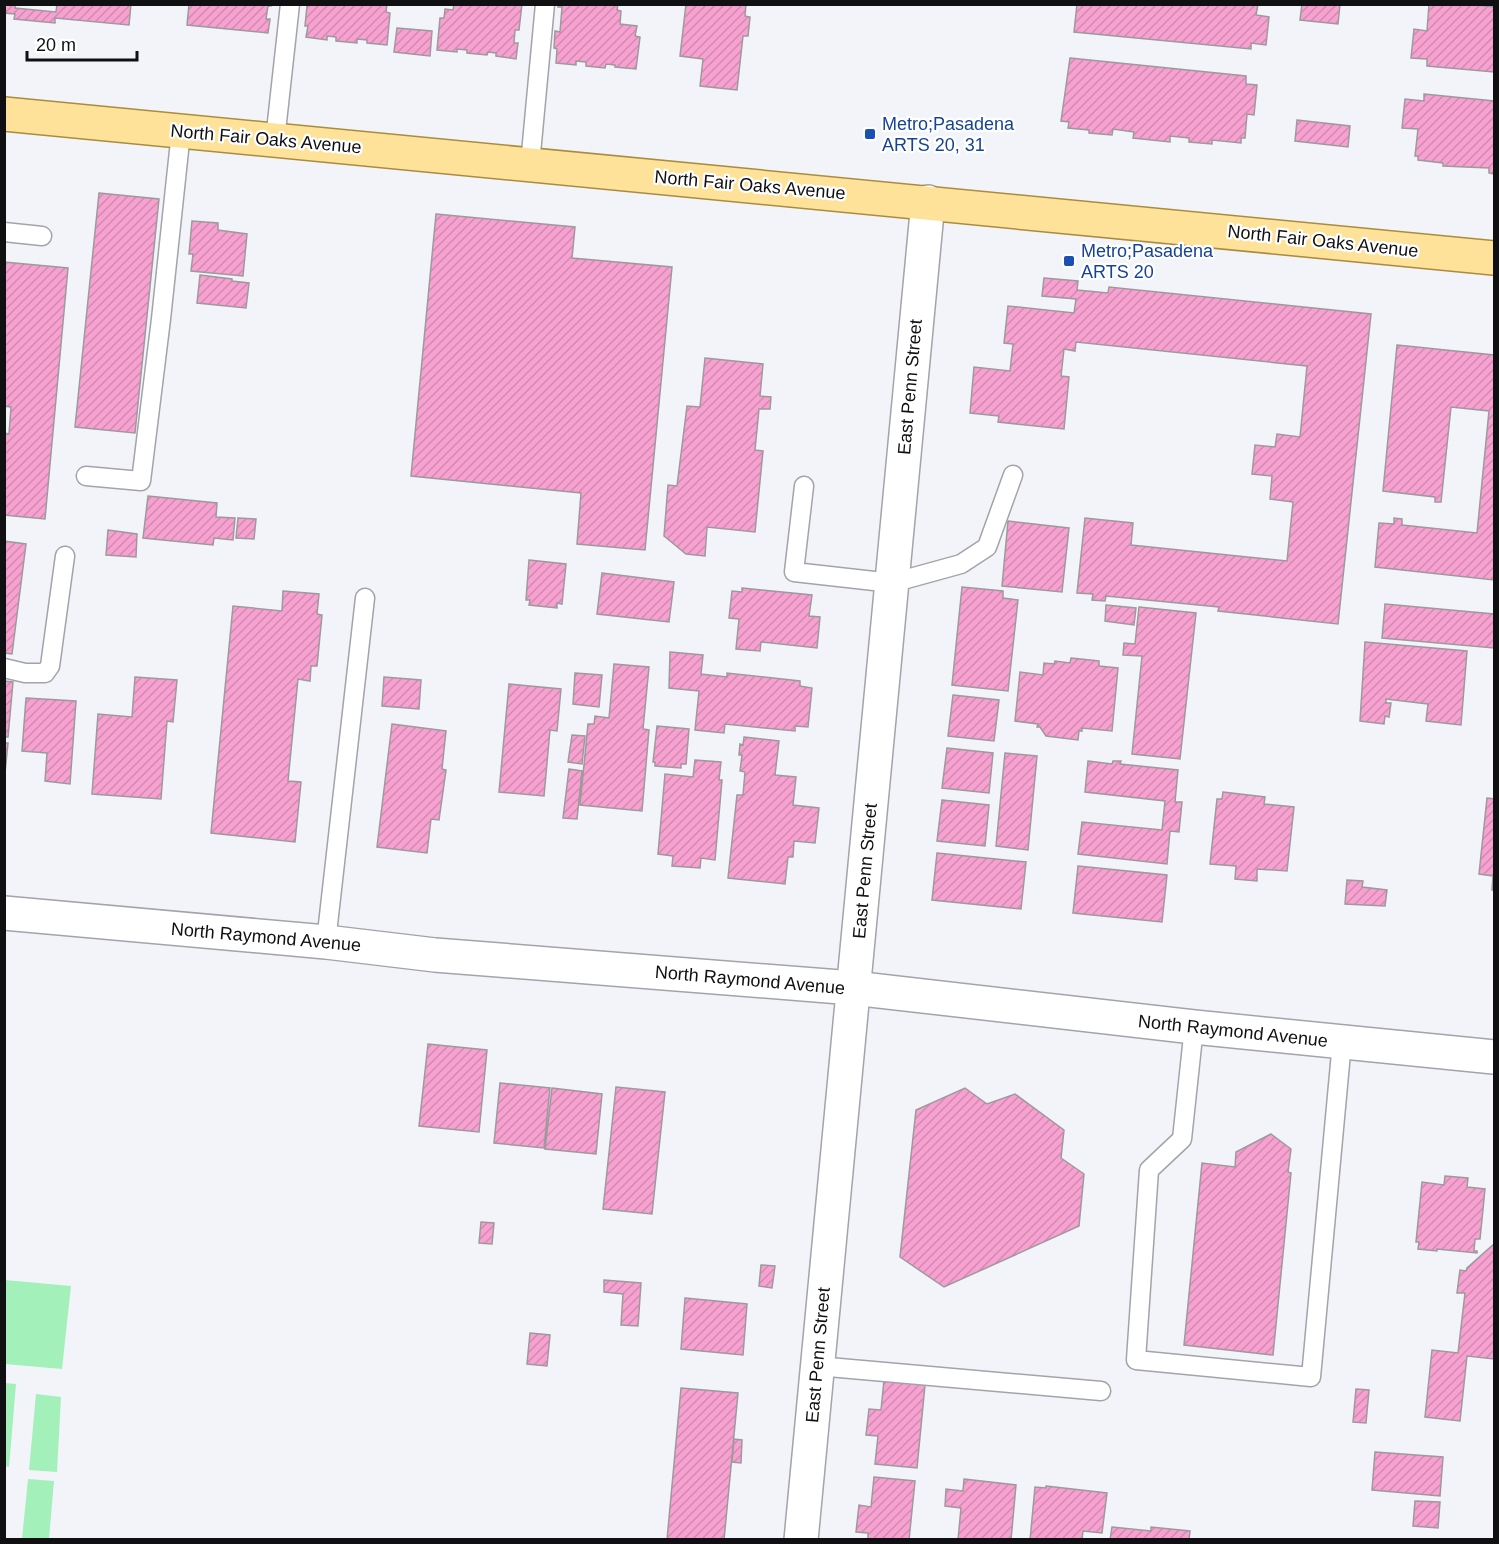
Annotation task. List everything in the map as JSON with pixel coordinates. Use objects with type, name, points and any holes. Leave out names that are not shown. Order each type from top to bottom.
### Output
[{"type":"main road","name":"North Fair Oaks Avenue","points":[[4,114],[1494,258]]},
{"type":"street","name":"East Penn Street","points":[[801,1539],[928,202]]},
{"type":"street","name":"North Raymond Avenue","points":[[4,913],[326,942],[435,955],[853,988],[1194,1027],[1494,1057]]},
{"type":"lane","points":[[276,140],[290,4]]},
{"type":"lane","points":[[530,164],[545,4]]},
{"type":"lane","points":[[86,476],[141,481],[181,132]]},
{"type":"lane","points":[[4,232],[42,236]]},
{"type":"lane","points":[[804,486],[795,572],[892,583],[961,564],[987,547],[1013,475]]},
{"type":"lane","points":[[4,668],[25,673],[45,673],[50,666],[65,556]]},
{"type":"lane","points":[[326,942],[365,598]]},
{"type":"lane","points":[[1194,1027],[1182,1139],[1149,1170],[1136,1360],[1311,1377],[1342,1042]]},
{"type":"lane","points":[[817,1366],[1101,1391]]},
{"type":"green space","points":[[5,1280],[71,1286],[62,1369],[5,1364]]},
{"type":"green space","points":[[5,1383],[16,1384],[9,1467],[5,1466]]},
{"type":"green space","points":[[36,1394],[61,1397],[57,1472],[29,1470]]},
{"type":"green space","points":[[28,1479],[54,1481],[49,1539],[22,1539]]},
{"type":"building","points":[[4,4],[16,4],[15,8],[56,12],[57,4],[131,4],[129,25],[55,18],[55,23],[14,19],[15,14],[4,13]]},
{"type":"building","points":[[189,4],[271,4],[268,6],[266,19],[270,19],[268,33],[187,25]]},
{"type":"building","points":[[310,4],[387,4],[386,12],[390,13],[387,45],[367,43],[367,40],[357,39],[357,43],[336,41],[336,37],[327,36],[327,40],[306,37],[307,6]]},
{"type":"building","points":[[454,4],[522,4],[519,30],[515,30],[514,43],[518,43],[516,59],[496,56],[496,53],[488,52],[487,55],[467,53],[467,50],[457,49],[457,52],[437,50],[440,18],[444,18],[445,9],[453,10]]},
{"type":"building","points":[[558,4],[618,4],[617,10],[621,11],[620,24],[637,26],[635,36],[640,37],[636,69],[606,64],[605,68],[586,66],[586,62],[576,61],[576,65],[556,63],[555,31],[560,32],[562,7],[558,7]]},
{"type":"building","points":[[686,4],[746,4],[745,16],[750,17],[748,36],[743,36],[737,90],[700,86],[703,59],[680,56]]},
{"type":"building","points":[[1077,4],[1258,4],[1256,15],[1269,17],[1266,45],[1251,43],[1251,49],[1074,32]]},
{"type":"building","points":[[1302,4],[1340,4],[1338,24],[1300,20]]},
{"type":"building","points":[[1429,4],[1469,4],[1494,7],[1494,72],[1427,66],[1427,59],[1411,58],[1414,29],[1427,31]]},
{"type":"building","points":[[397,28],[432,31],[430,56],[394,52]]},
{"type":"building","points":[[1070,58],[1246,76],[1246,84],[1257,85],[1254,115],[1247,114],[1245,138],[1241,138],[1241,143],[1212,140],[1212,144],[1189,142],[1189,138],[1170,136],[1170,142],[1133,138],[1134,132],[1113,129],[1112,135],[1068,128],[1069,122],[1061,121]]},
{"type":"building","points":[[1424,94],[1494,101],[1494,174],[1489,173],[1489,168],[1443,166],[1443,163],[1418,160],[1418,156],[1415,156],[1418,129],[1402,128],[1405,99],[1424,101]]},
{"type":"building","points":[[1297,120],[1350,126],[1348,147],[1295,141]]},
{"type":"building","points":[[99,193],[159,199],[135,433],[75,427]]},
{"type":"building","points":[[436,214],[575,227],[572,258],[672,267],[645,550],[577,544],[581,493],[411,476]]},
{"type":"building","points":[[192,221],[218,223],[218,230],[247,234],[243,276],[191,271],[193,254],[189,254]]},
{"type":"building","points":[[4,262],[68,268],[45,519],[4,515],[4,433],[9,434],[11,407],[4,406]]},
{"type":"building","points":[[200,275],[249,283],[246,308],[197,303]]},
{"type":"building","points":[[1044,278],[1078,281],[1077,290],[1108,293],[1109,287],[1371,314],[1338,624],[1218,611],[1219,607],[1106,596],[1105,601],[1092,600],[1093,594],[1077,593],[1085,518],[1133,523],[1131,545],[1287,561],[1293,502],[1270,499],[1272,476],[1252,474],[1255,445],[1275,447],[1277,434],[1300,437],[1307,366],[1076,342],[1075,351],[1064,349],[1061,376],[1069,377],[1064,429],[998,422],[999,416],[970,413],[974,367],[1010,371],[1013,344],[1004,343],[1008,306],[1074,313],[1076,299],[1042,296]]},
{"type":"building","points":[[1397,345],[1494,355],[1494,580],[1375,567],[1379,523],[1394,524],[1394,518],[1402,519],[1402,525],[1477,533],[1489,411],[1451,407],[1441,502],[1435,502],[1435,497],[1383,491]]},
{"type":"building","points":[[705,358],[763,364],[760,396],[771,397],[770,409],[759,409],[755,450],[763,451],[755,532],[707,527],[705,556],[686,554],[664,536],[668,485],[677,486],[687,406],[700,407]]},
{"type":"building","points":[[148,496],[217,503],[216,517],[235,518],[233,540],[214,538],[213,545],[143,538]]},
{"type":"building","points":[[238,518],[256,519],[254,539],[236,538]]},
{"type":"building","points":[[1008,521],[1069,528],[1062,592],[1002,586]]},
{"type":"building","points":[[108,530],[137,534],[136,557],[106,555]]},
{"type":"building","points":[[4,541],[26,544],[12,654],[4,653]]},
{"type":"building","points":[[529,560],[566,564],[562,604],[557,603],[557,608],[529,605],[530,600],[526,600]]},
{"type":"building","points":[[602,573],[674,582],[669,622],[597,614]]},
{"type":"building","points":[[962,587],[1003,591],[1003,598],[1018,600],[1008,691],[952,685]]},
{"type":"building","points":[[742,588],[812,595],[809,616],[820,617],[817,648],[761,642],[760,651],[736,649],[739,619],[729,618],[732,591],[742,592]]},
{"type":"building","points":[[283,591],[319,594],[317,614],[322,615],[317,666],[311,666],[310,681],[298,679],[288,781],[301,782],[295,842],[211,833],[233,606],[282,611]]},
{"type":"building","points":[[1385,604],[1494,614],[1494,648],[1382,638]]},
{"type":"building","points":[[1106,605],[1136,608],[1134,625],[1105,621]]},
{"type":"building","points":[[1139,607],[1196,613],[1180,759],[1132,754],[1142,656],[1123,655],[1124,643],[1135,644]]},
{"type":"building","points":[[1365,642],[1467,651],[1461,725],[1426,721],[1428,704],[1386,699],[1386,703],[1391,703],[1389,717],[1385,716],[1384,724],[1360,721]]},
{"type":"building","points":[[670,652],[703,655],[701,674],[727,677],[727,673],[800,681],[800,686],[812,688],[808,727],[795,726],[795,731],[725,724],[724,733],[695,730],[699,691],[669,688]]},
{"type":"building","points":[[1071,658],[1099,661],[1099,666],[1118,668],[1112,731],[1082,728],[1082,731],[1079,731],[1078,740],[1046,736],[1040,727],[1037,727],[1038,724],[1015,721],[1020,672],[1043,675],[1044,663],[1054,664],[1055,661],[1070,663]]},
{"type":"building","points":[[614,664],[649,667],[643,729],[649,730],[642,811],[580,805],[588,724],[594,724],[595,716],[609,718]]},
{"type":"building","points":[[575,673],[602,675],[599,707],[573,704]]},
{"type":"building","points":[[135,677],[177,680],[173,722],[167,721],[161,799],[92,794],[98,714],[132,717]]},
{"type":"building","points":[[384,677],[421,680],[419,709],[382,706]]},
{"type":"building","points":[[4,681],[13,682],[8,737],[4,737]]},
{"type":"building","points":[[509,684],[561,689],[557,731],[550,730],[544,796],[499,792]]},
{"type":"building","points":[[953,695],[999,700],[994,741],[948,736]]},
{"type":"building","points":[[26,698],[76,701],[70,784],[45,781],[47,753],[22,751]]},
{"type":"building","points":[[392,724],[446,731],[442,769],[446,770],[439,820],[431,819],[427,853],[377,847]]},
{"type":"building","points":[[657,726],[689,729],[686,764],[681,764],[681,768],[655,766],[653,762]]},
{"type":"building","points":[[572,735],[585,736],[582,764],[568,762]]},
{"type":"building","points":[[744,737],[779,741],[775,775],[796,777],[793,805],[819,808],[815,843],[794,841],[793,857],[788,857],[785,884],[728,878],[737,795],[743,795],[745,772],[740,771],[742,755],[739,755],[740,744],[743,745]]},
{"type":"building","points":[[4,743],[8,743],[4,783]]},
{"type":"building","points":[[947,748],[993,753],[989,793],[942,788]]},
{"type":"building","points":[[1005,753],[1037,756],[1028,850],[996,846]]},
{"type":"building","points":[[695,760],[721,762],[719,780],[722,780],[715,860],[701,858],[700,868],[672,866],[673,856],[658,854],[665,774],[693,777]]},
{"type":"building","points":[[1088,761],[1112,764],[1113,761],[1121,761],[1120,764],[1178,770],[1175,802],[1182,802],[1179,832],[1170,831],[1167,864],[1078,854],[1082,822],[1162,830],[1165,801],[1085,792]]},
{"type":"building","points":[[569,769],[582,771],[577,819],[563,818]]},
{"type":"building","points":[[1223,792],[1265,797],[1264,804],[1294,807],[1287,871],[1257,869],[1257,881],[1235,879],[1236,866],[1210,864],[1217,799],[1222,799]]},
{"type":"building","points":[[1487,798],[1494,799],[1494,890],[1492,890],[1493,876],[1479,874]]},
{"type":"building","points":[[942,800],[989,805],[985,846],[937,841]]},
{"type":"building","points":[[937,853],[1026,862],[1021,909],[932,900]]},
{"type":"building","points":[[1078,866],[1167,875],[1162,922],[1073,913]]},
{"type":"building","points":[[1347,880],[1363,881],[1362,887],[1387,890],[1385,906],[1345,904]]},
{"type":"building","points":[[428,1044],[487,1050],[479,1132],[419,1126]]},
{"type":"building","points":[[500,1083],[550,1088],[544,1148],[494,1143]]},
{"type":"building","points":[[616,1087],[665,1092],[652,1214],[603,1209]]},
{"type":"building","points":[[552,1088],[602,1094],[596,1154],[545,1149]]},
{"type":"building","points":[[965,1088],[987,1104],[1015,1094],[1064,1130],[1061,1158],[1084,1174],[1079,1226],[944,1287],[900,1257],[916,1110]]},
{"type":"building","points":[[1271,1134],[1291,1149],[1288,1172],[1291,1173],[1273,1355],[1184,1345],[1202,1163],[1235,1167],[1236,1152]]},
{"type":"building","points":[[1445,1176],[1468,1178],[1467,1187],[1485,1189],[1480,1239],[1475,1239],[1474,1251],[1477,1253],[1418,1249],[1419,1242],[1416,1242],[1422,1182],[1444,1185]]},
{"type":"building","points":[[481,1222],[494,1223],[492,1244],[479,1243]]},
{"type":"building","points":[[1494,1244],[1494,1359],[1467,1356],[1460,1421],[1425,1417],[1432,1350],[1458,1353],[1465,1293],[1457,1293],[1460,1270],[1466,1271]]},
{"type":"building","points":[[761,1265],[775,1266],[772,1288],[759,1286]]},
{"type":"building","points":[[604,1280],[641,1283],[638,1326],[621,1325],[623,1294],[604,1292]]},
{"type":"building","points":[[685,1298],[747,1304],[743,1355],[681,1349]]},
{"type":"building","points":[[530,1333],[550,1335],[547,1366],[527,1364]]},
{"type":"building","points":[[884,1380],[925,1385],[917,1468],[875,1464],[878,1436],[866,1435],[869,1409],[881,1410]]},
{"type":"building","points":[[681,1388],[738,1393],[724,1540],[667,1540]]},
{"type":"building","points":[[1356,1389],[1369,1390],[1366,1423],[1353,1422]]},
{"type":"building","points":[[734,1439],[742,1440],[741,1463],[732,1462]]},
{"type":"building","points":[[1375,1452],[1443,1457],[1440,1496],[1372,1490]]},
{"type":"building","points":[[874,1477],[915,1481],[909,1540],[868,1540],[868,1533],[856,1532],[859,1505],[871,1507]]},
{"type":"building","points":[[964,1479],[1016,1485],[1011,1540],[958,1540],[961,1508],[945,1506],[946,1489],[963,1491]]},
{"type":"building","points":[[1046,1486],[1107,1493],[1102,1533],[1083,1531],[1082,1540],[1030,1540],[1035,1487],[1046,1488]]},
{"type":"building","points":[[1415,1501],[1440,1502],[1438,1528],[1413,1526]]},
{"type":"building","points":[[1112,1527],[1151,1531],[1151,1527],[1190,1531],[1189,1540],[1110,1540]]},
{"type":"place","name":"Metro;Pasadena ARTS 20, 31","points":[[870,134]]},
{"type":"place","name":"Metro;Pasadena ARTS 20","points":[[1069,261]]}]
